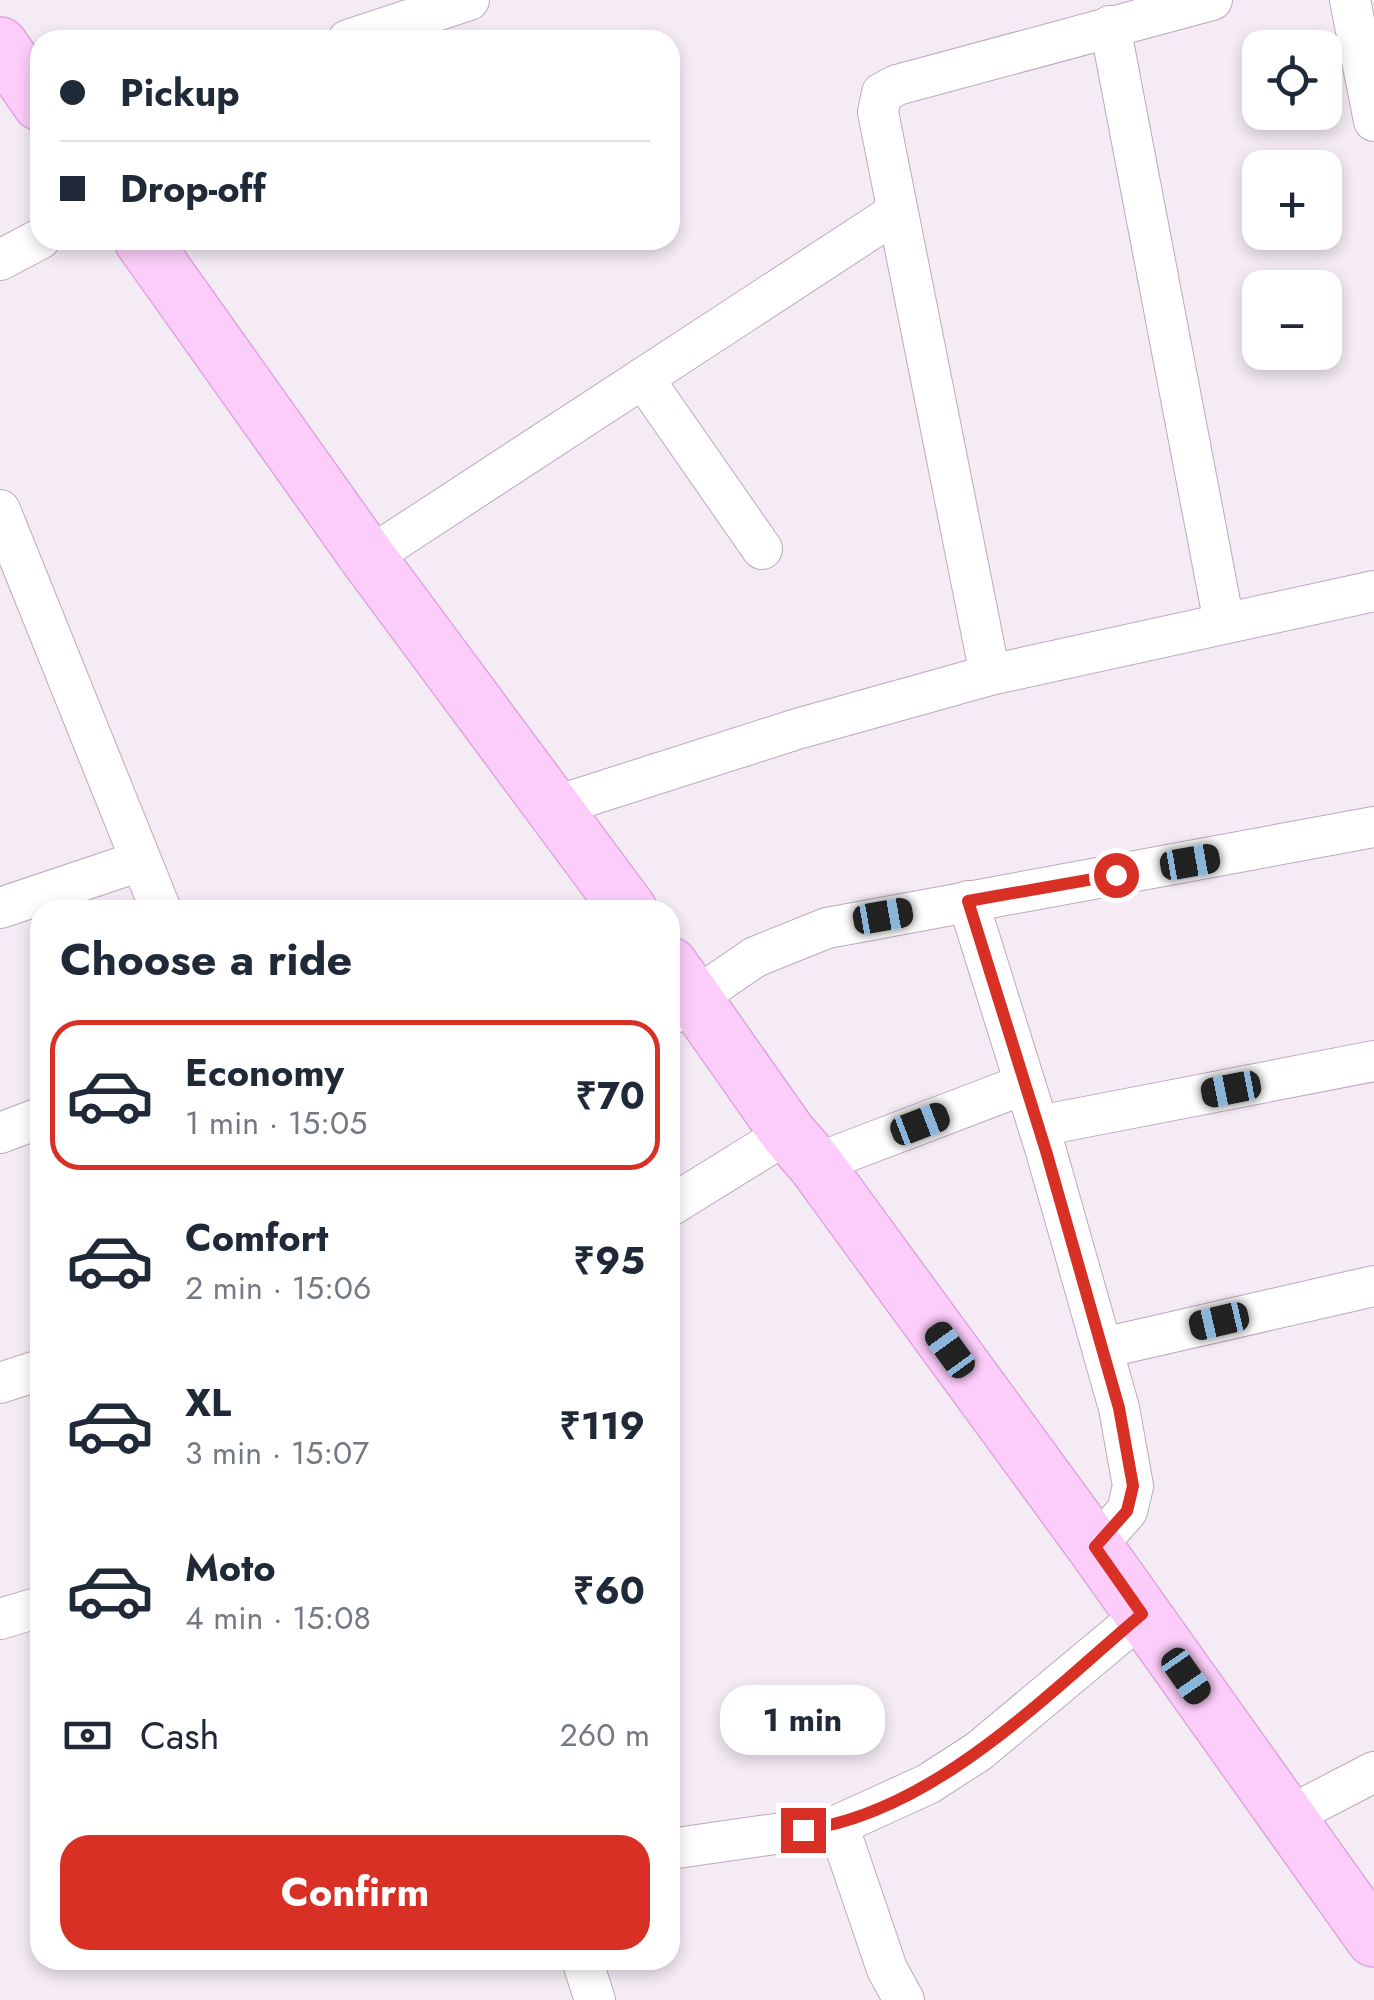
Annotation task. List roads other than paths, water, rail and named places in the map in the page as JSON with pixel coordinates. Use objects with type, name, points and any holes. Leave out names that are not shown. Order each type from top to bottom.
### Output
[{"type":"main road","points":[[0,44],[30,88]]},
{"type":"main road","points":[[149,250],[368,558],[623,900]]},
{"type":"main road","points":[[680,996],[802,1148],[1095,1547],[1374,1939]]},
{"type":"street","points":[[378,30],[469,0]]},
{"type":"street","points":[[990,675],[878,112],[882,93],[1100,19],[1212,0]]},
{"type":"street","points":[[1350,0],[1374,121]]},
{"type":"street","points":[[1100,19],[1224,622]]},
{"type":"street","points":[[368,558],[897,212]]},
{"type":"street","points":[[0,260],[30,244]]},
{"type":"street","points":[[643,378],[762,548]]},
{"type":"street","points":[[0,510],[157,900]]},
{"type":"street","points":[[553,806],[796,729],[990,675],[1374,591]]},
{"type":"street","points":[[680,992],[827,928],[1374,828]]},
{"type":"street","points":[[0,908],[140,861]]},
{"type":"street","points":[[968,901],[1039,1126],[1119,1408],[1133,1486],[1127,1511],[1095,1547]]},
{"type":"street","points":[[1039,1126],[1374,1061]]},
{"type":"street","points":[[680,1202],[802,1148],[1026,1084]]},
{"type":"street","points":[[0,1133],[30,1122]]},
{"type":"street","points":[[1103,1348],[1374,1286]]},
{"type":"street","points":[[0,1384],[30,1374]]},
{"type":"street","points":[[0,1619],[30,1610]]},
{"type":"street","points":[[680,1848],[838,1825],[928,1784],[979,1751],[1142,1614]]},
{"type":"street","points":[[1288,1816],[1374,1772]]},
{"type":"street","points":[[838,1825],[887,1969],[904,2000]]},
{"type":"street","points":[[585,1970],[595,2000]]}]
